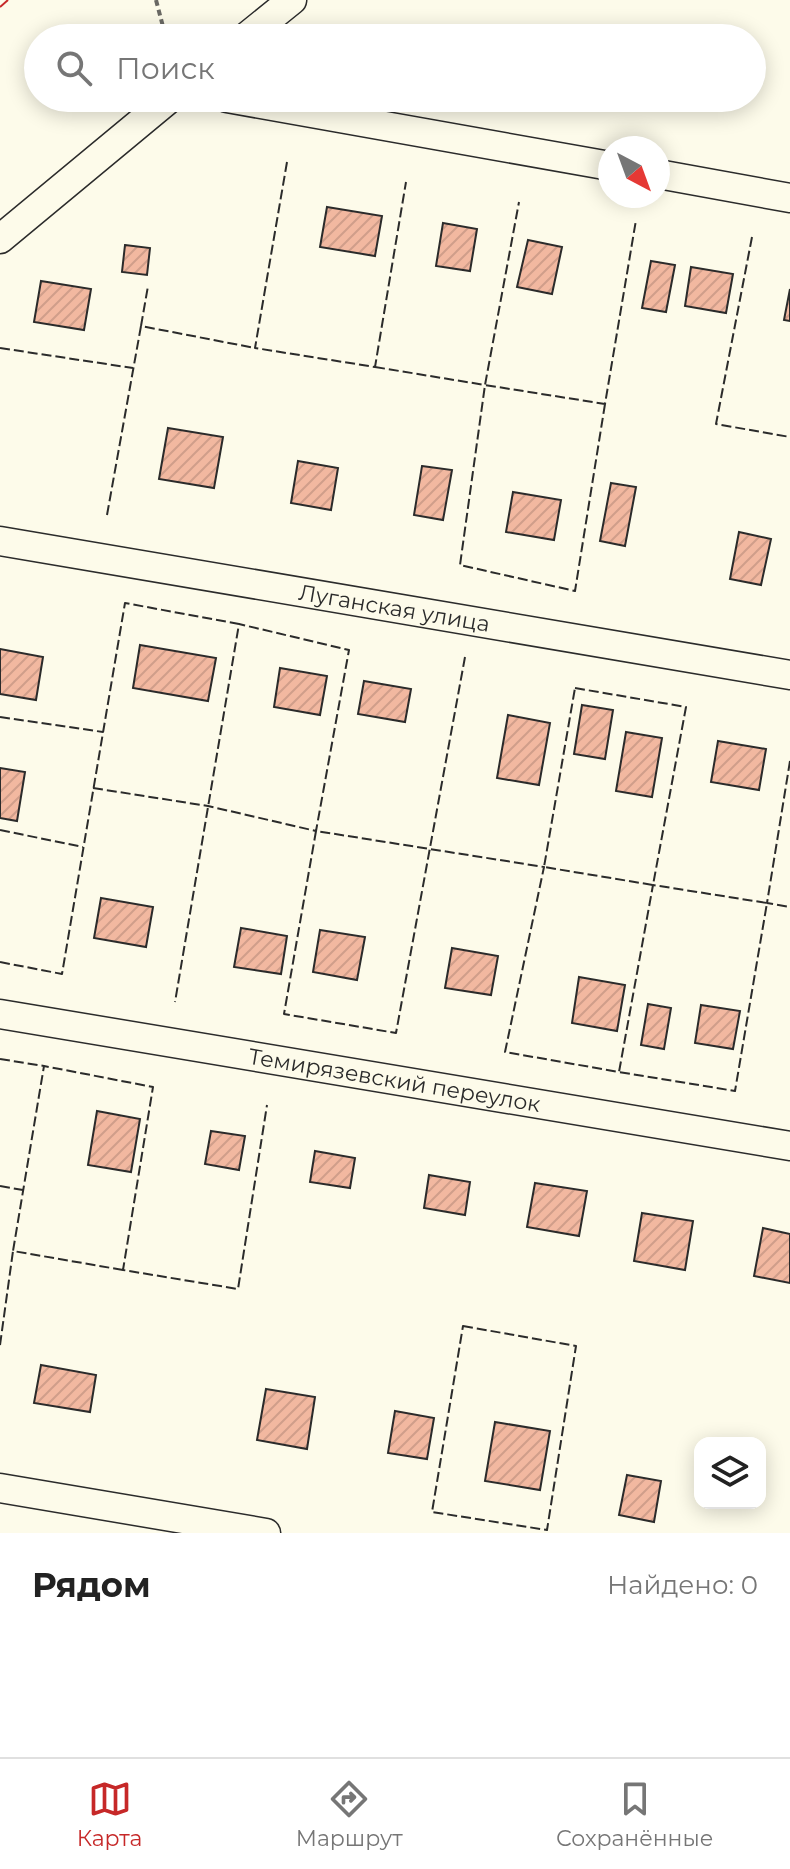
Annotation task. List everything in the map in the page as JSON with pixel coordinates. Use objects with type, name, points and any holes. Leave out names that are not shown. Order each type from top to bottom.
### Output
[{"type":"street","points":[[262,24],[292,0]]},
{"type":"street","points":[[0,239],[153,112]]},
{"type":"street","points":[[306,112],[598,164]]},
{"type":"street","points":[[670,176],[790,198]]},
{"type":"street","name":"Луганская улица","points":[[0,541],[790,675]]},
{"type":"street","name":"Темирязевский переулок","points":[[0,1014],[790,1146]]},
{"type":"street","points":[[0,1488],[266,1533]]},
{"type":"path","points":[[156,0],[162,24]]},
{"type":"building","points":[[327,207],[382,216],[375,256],[320,247]]},
{"type":"building","points":[[443,223],[477,229],[470,271],[436,266]]},
{"type":"building","points":[[528,240],[562,247],[552,294],[517,287]]},
{"type":"building","points":[[125,245],[150,248],[147,275],[122,272]]},
{"type":"building","points":[[651,261],[675,265],[666,312],[642,308]]},
{"type":"building","points":[[691,267],[733,274],[726,313],[685,306]]},
{"type":"building","points":[[41,281],[91,289],[84,330],[34,322]]},
{"type":"building","points":[[790,289],[790,321],[784,320]]},
{"type":"building","points":[[168,428],[223,437],[214,488],[159,479]]},
{"type":"building","points":[[298,461],[338,468],[331,510],[291,503]]},
{"type":"building","points":[[422,466],[452,470],[443,520],[414,515]]},
{"type":"building","points":[[611,483],[636,487],[625,546],[600,541]]},
{"type":"building","points":[[513,492],[561,500],[554,540],[506,532]]},
{"type":"building","points":[[739,532],[771,539],[761,585],[730,579]]},
{"type":"building","points":[[140,645],[216,658],[208,701],[133,688]]},
{"type":"building","points":[[0,649],[43,657],[36,700],[0,694]]},
{"type":"building","points":[[280,668],[327,676],[320,715],[274,707]]},
{"type":"building","points":[[364,681],[411,689],[405,722],[358,714]]},
{"type":"building","points":[[582,705],[613,710],[605,759],[574,754]]},
{"type":"building","points":[[508,715],[550,723],[539,785],[497,778]]},
{"type":"building","points":[[626,732],[662,738],[652,797],[616,791]]},
{"type":"building","points":[[718,741],[766,749],[759,790],[711,782]]},
{"type":"building","points":[[0,768],[25,772],[17,821],[0,818]]},
{"type":"building","points":[[101,898],[153,907],[146,947],[94,938]]},
{"type":"building","points":[[241,928],[287,936],[281,974],[234,967]]},
{"type":"building","points":[[320,930],[365,937],[357,980],[313,972]]},
{"type":"building","points":[[452,948],[498,956],[491,995],[445,988]]},
{"type":"building","points":[[579,977],[625,985],[617,1031],[572,1023]]},
{"type":"building","points":[[648,1004],[671,1008],[664,1049],[641,1045]]},
{"type":"building","points":[[701,1005],[740,1011],[733,1049],[695,1043]]},
{"type":"building","points":[[97,1111],[140,1119],[131,1172],[88,1165]]},
{"type":"building","points":[[211,1131],[245,1136],[239,1170],[205,1164]]},
{"type":"building","points":[[315,1151],[355,1158],[350,1188],[310,1182]]},
{"type":"building","points":[[429,1175],[470,1182],[465,1215],[424,1208]]},
{"type":"building","points":[[535,1183],[587,1191],[579,1236],[527,1227]]},
{"type":"building","points":[[642,1213],[693,1221],[685,1270],[634,1261]]},
{"type":"building","points":[[763,1228],[790,1234],[790,1283],[754,1276]]},
{"type":"building","points":[[41,1365],[96,1375],[90,1412],[34,1403]]},
{"type":"building","points":[[266,1389],[315,1397],[307,1449],[257,1440]]},
{"type":"building","points":[[395,1411],[434,1418],[427,1459],[388,1453]]},
{"type":"building","points":[[495,1422],[550,1431],[540,1490],[485,1481]]},
{"type":"building","points":[[627,1475],[661,1481],[654,1522],[619,1515]]},
{"type":"fence","points":[[287,162],[255,348],[375,367],[406,182]]},
{"type":"fence","points":[[375,367],[485,385],[519,202]]},
{"type":"fence","points":[[605,404],[575,591],[460,565],[485,385],[605,404],[636,220]]},
{"type":"fence","points":[[752,237],[716,424],[790,437]]},
{"type":"fence","points":[[141,326],[148,286]]},
{"type":"fence","points":[[107,515],[141,326],[255,348]]},
{"type":"fence","points":[[0,348],[133,368]]},
{"type":"fence","points":[[0,962],[62,974],[125,603],[239,624],[175,1002]]},
{"type":"fence","points":[[93,788],[208,806],[316,831],[349,650],[239,624]]},
{"type":"fence","points":[[465,657],[396,1033],[284,1014],[316,831],[544,867],[505,1052],[619,1072],[653,885],[767,903],[735,1091],[619,1072]]},
{"type":"fence","points":[[575,688],[686,707],[653,885],[544,867],[575,688]]},
{"type":"fence","points":[[0,717],[103,732]]},
{"type":"fence","points":[[790,761],[767,903],[790,907]]},
{"type":"fence","points":[[0,830],[83,847]]},
{"type":"fence","points":[[0,1059],[44,1066]]},
{"type":"fence","points":[[123,1270],[13,1251],[44,1066],[153,1087],[123,1270],[238,1289],[267,1105]]},
{"type":"fence","points":[[0,1186],[23,1190]]},
{"type":"fence","points":[[0,1345],[13,1251]]},
{"type":"fence","points":[[463,1326],[576,1346],[547,1530],[432,1512],[463,1326]]},
{"type":"power","points":[[0,7],[8,0]]}]
